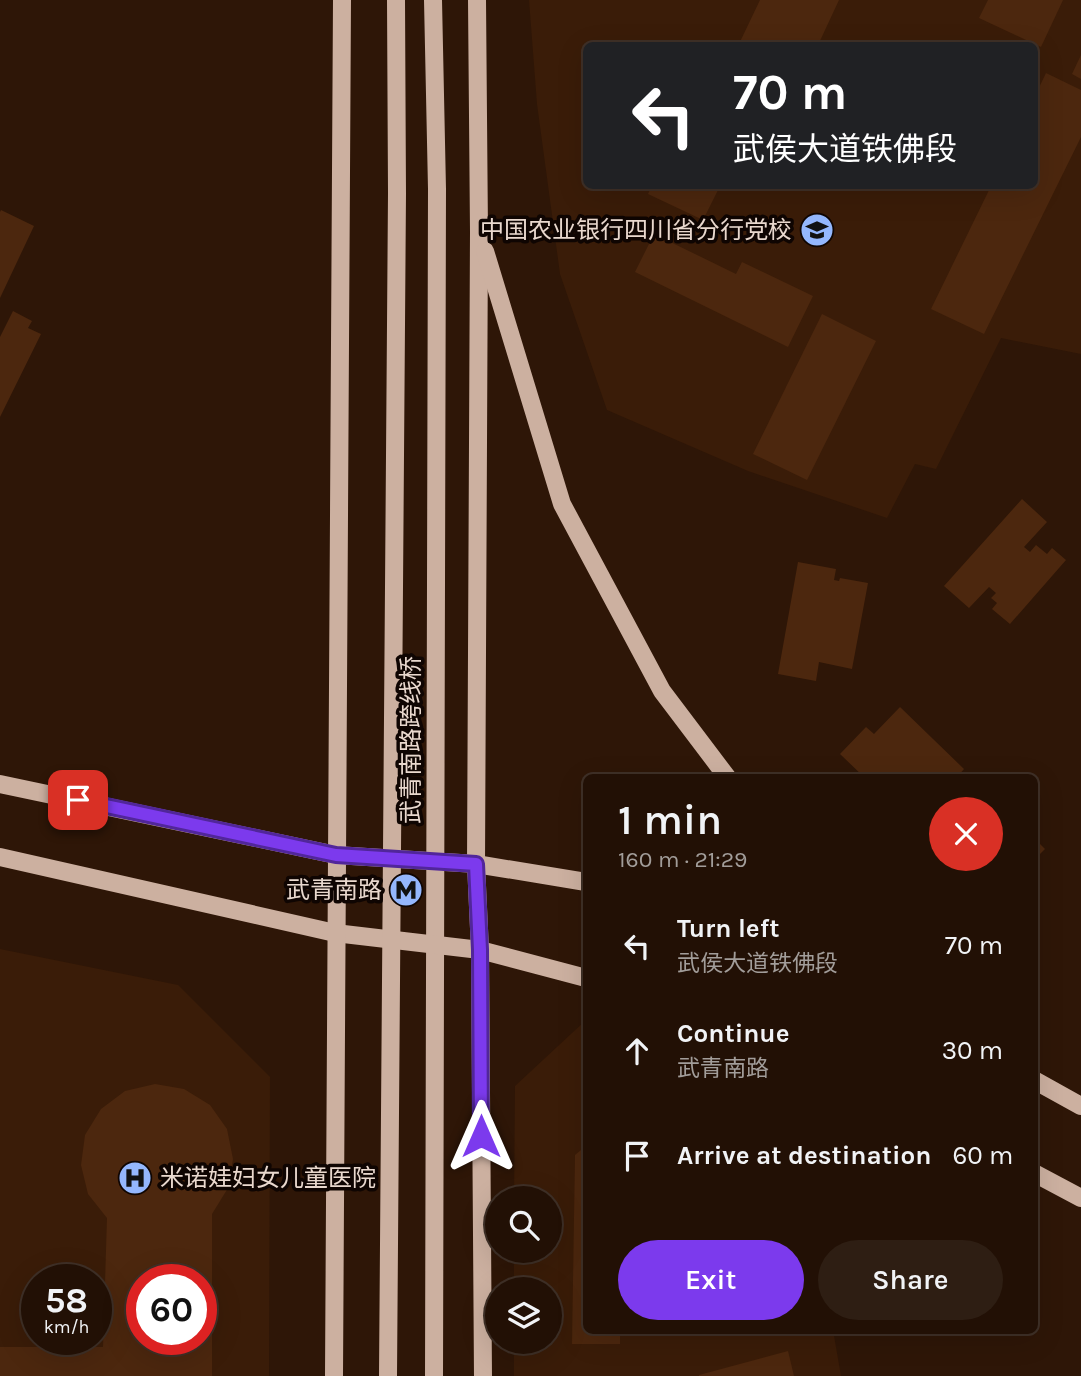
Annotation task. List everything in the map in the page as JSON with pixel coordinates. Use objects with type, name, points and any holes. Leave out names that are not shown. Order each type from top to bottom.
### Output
[{"type":"main road","points":[[334,1376],[342,0]]},
{"type":"main road","name":"武青南路跨线桥","points":[[388,1376],[397,193],[396,0]]},
{"type":"main road","name":"武青南路跨线桥","points":[[433,0],[437,189],[434,1376]]},
{"type":"main road","points":[[477,0],[479,232],[476,864],[480,950],[483,1376]]},
{"type":"main road","points":[[479,232],[562,504],[662,691],[725,774]]},
{"type":"main road","points":[[0,784],[336,855],[476,864],[583,882]]},
{"type":"main road","points":[[0,857],[335,933],[480,950],[583,977]]},
{"type":"main road","points":[[1038,1082],[1081,1106]]},
{"type":"main road","points":[[1038,1175],[1081,1198]]},
{"type":"shaded area","name":"中国农业银行四川省分行党校","points":[[529,0],[1081,0],[1081,354],[1001,338],[936,469],[915,464],[887,518],[748,471],[607,410],[560,274],[537,104]]},
{"type":"shaded area","name":"米诺娃妇女儿童医院","points":[[0,949],[178,985],[270,1077],[269,1376],[0,1376]]},
{"type":"shaded area","points":[[583,1023],[583,1334],[834,1334],[841,1376],[514,1376],[514,1354],[562,1354],[562,1277],[514,1277],[514,1263],[562,1263],[562,1186],[514,1186],[515,1086]]},
{"type":"building","points":[[760,0],[839,0],[819,42],[740,42]]},
{"type":"building","points":[[988,0],[1063,0],[1041,47],[1038,42],[1030,42],[979,18]]},
{"type":"building","points":[[1081,55],[1081,79],[1072,74]]},
{"type":"building","points":[[1046,73],[1081,90],[1081,137],[984,334],[931,309],[990,189],[1038,189],[1038,90]]},
{"type":"building","points":[[650,189],[718,189],[703,220],[648,194]]},
{"type":"building","points":[[1,210],[34,226],[0,298],[0,212]]},
{"type":"building","points":[[654,234],[736,274],[742,262],[813,296],[788,347],[635,272]]},
{"type":"building","points":[[13,311],[32,321],[28,328],[41,334],[0,417],[0,337]]},
{"type":"building","points":[[822,314],[876,341],[807,480],[753,454]]},
{"type":"building","points":[[1022,499],[1047,522],[1024,547],[1030,552],[1036,545],[1047,554],[1052,548],[1066,560],[1010,624],[992,609],[997,603],[991,598],[996,593],[989,587],[969,608],[944,586]]},
{"type":"building","points":[[798,562],[836,569],[834,580],[839,581],[840,578],[868,583],[852,669],[819,662],[816,681],[778,674]]},
{"type":"building","points":[[900,707],[964,769],[960,774],[861,774],[840,754],[866,727],[874,734]]},
{"type":"building","points":[[1038,842],[1045,849],[1038,856]]},
{"type":"building","points":[[155,1084],[184,1089],[210,1105],[227,1129],[233,1159],[228,1188],[212,1214],[212,1264],[126,1264],[126,1355],[212,1355],[212,1376],[0,1376],[0,1347],[21,1347],[21,1355],[112,1355],[112,1264],[106,1264],[107,1218],[88,1194],[81,1165],[85,1135],[101,1109],[125,1091]]},
{"type":"building","points":[[583,1148],[583,1334],[620,1334],[620,1344],[572,1344],[575,1155]]},
{"type":"building","points":[[788,1351],[794,1376],[699,1376],[699,1375]]},
{"type":"place","name":"中国农业银行四川省分行党校","points":[[817,230]]},
{"type":"place","name":"武青南路","points":[[406,890]]},
{"type":"place","name":"米诺娃妇女儿童医院","points":[[135,1178]]},
{"type":"route","points":[[78,800],[336,855],[476,864],[480,950],[481,1136]]}]
